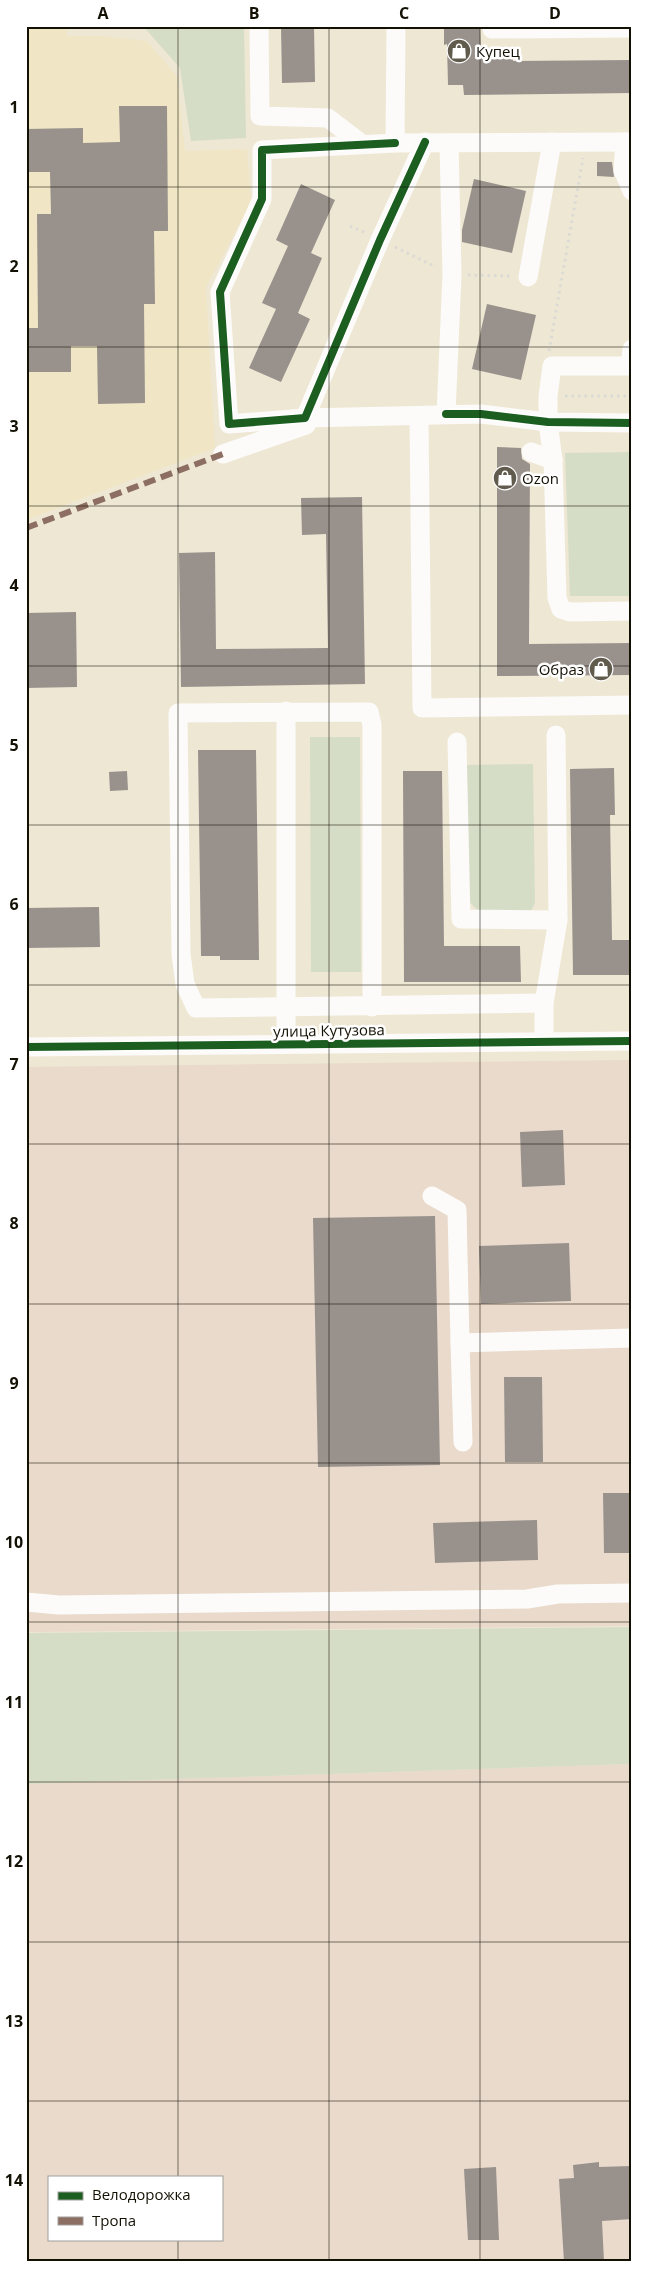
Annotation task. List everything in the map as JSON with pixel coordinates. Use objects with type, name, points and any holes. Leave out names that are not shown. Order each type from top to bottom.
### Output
[{"type":"street","points":[[259,26],[260,116],[328,118],[362,144]]},
{"type":"street","points":[[395,143],[396,26]]},
{"type":"street","points":[[492,26],[492,28],[632,28]]},
{"type":"street","points":[[305,418],[380,240],[425,142]]},
{"type":"street","points":[[632,191],[623,170],[628,142],[425,142],[262,150],[262,199],[220,292],[228,424],[305,418],[446,414],[481,414],[548,422],[632,423]]},
{"type":"street","points":[[528,277],[552,142]]},
{"type":"street","points":[[446,414],[452,275],[449,143]]},
{"type":"street","points":[[632,349],[630,366],[552,366],[548,396],[548,422],[553,460],[557,598],[561,609],[570,612],[632,611]]},
{"type":"street","points":[[419,416],[422,708],[632,704]]},
{"type":"street","points":[[223,454],[330,417]]},
{"type":"street","points":[[531,452],[553,460]]},
{"type":"street","points":[[286,711],[286,1044]]},
{"type":"street","points":[[372,1007],[372,725],[369,712],[178,713],[181,954],[185,984],[196,1008],[285,1008],[372,1007],[544,1004]]},
{"type":"street","points":[[544,1041],[544,1004],[558,920],[556,735]]},
{"type":"street","points":[[457,742],[461,919],[558,920]]},
{"type":"street","name":"улица Кутузова","points":[[26,1047],[632,1041]]},
{"type":"street","points":[[432,1196],[457,1210],[463,1442]]},
{"type":"street","points":[[460,1343],[632,1338]]},
{"type":"street","points":[[26,1602],[59,1605],[526,1599],[558,1594],[632,1593]]},
{"type":"path","points":[[552,366],[548,349],[586,142]]},
{"type":"path","points":[[350,226],[452,275],[528,277]]},
{"type":"path","points":[[548,396],[632,396]]},
{"type":"shaded area","points":[[26,26],[67,26],[67,36],[102,36],[147,41],[177,77],[185,151],[247,149],[251,202],[206,287],[215,448],[26,520]]},
{"type":"shaded area","points":[[632,1060],[632,1626],[26,1632],[26,1067]]},
{"type":"shaded area","points":[[632,1764],[632,2262],[26,2262],[26,1784]]},
{"type":"green space","points":[[143,26],[244,26],[246,138],[191,141],[180,68]]},
{"type":"green space","points":[[632,452],[632,596],[570,596],[565,453]]},
{"type":"green space","points":[[310,737],[360,737],[361,972],[311,972]]},
{"type":"green space","points":[[533,764],[535,903],[531,911],[481,913],[468,901],[465,765]]},
{"type":"green space","points":[[632,1627],[632,1764],[26,1784],[26,1633]]},
{"type":"building","points":[[281,26],[314,26],[315,82],[282,83]]},
{"type":"building","points":[[444,26],[480,26],[481,57],[513,56],[513,61],[632,60],[632,93],[464,95],[463,85],[448,85],[447,44],[444,45]]},
{"type":"building","points":[[119,106],[167,106],[168,231],[154,231],[155,304],[144,304],[145,403],[98,404],[97,346],[71,346],[71,372],[26,372],[26,328],[38,328],[37,214],[51,214],[50,172],[26,172],[26,129],[83,128],[83,143],[120,142]]},
{"type":"building","points":[[597,162],[612,162],[614,177],[597,176]]},
{"type":"building","points":[[474,179],[526,191],[512,253],[462,242],[462,230]]},
{"type":"building","points":[[301,184],[335,200],[311,253],[322,258],[298,313],[310,319],[281,382],[249,368],[276,309],[262,303],[288,246],[276,240]]},
{"type":"building","points":[[487,304],[536,315],[521,380],[472,369]]},
{"type":"building","points":[[497,447],[521,448],[522,459],[530,464],[529,644],[632,643],[632,675],[497,676]]},
{"type":"building","points":[[362,497],[365,684],[181,687],[179,553],[215,552],[216,649],[328,648],[326,534],[302,535],[301,498]]},
{"type":"building","points":[[76,612],[77,687],[26,688],[26,613]]},
{"type":"building","points":[[198,750],[256,750],[259,960],[220,960],[220,956],[201,956]]},
{"type":"building","points":[[614,768],[615,815],[610,815],[612,940],[632,940],[632,975],[573,975],[570,769]]},
{"type":"building","points":[[127,771],[128,790],[110,791],[109,772]]},
{"type":"building","points":[[403,771],[442,771],[444,946],[520,946],[521,982],[404,982]]},
{"type":"building","points":[[99,907],[100,947],[26,948],[26,908]]},
{"type":"building","points":[[563,1130],[565,1185],[522,1187],[520,1132]]},
{"type":"building","points":[[435,1216],[440,1465],[318,1467],[313,1218]]},
{"type":"building","points":[[569,1243],[571,1301],[481,1304],[479,1246]]},
{"type":"building","points":[[504,1377],[542,1377],[543,1462],[505,1462]]},
{"type":"building","points":[[603,1493],[632,1493],[632,1553],[604,1553]]},
{"type":"building","points":[[537,1520],[538,1560],[435,1563],[433,1523]]},
{"type":"building","points":[[599,2162],[599,2167],[632,2166],[632,2219],[602,2221],[604,2262],[564,2262],[559,2179],[574,2178],[573,2165]]},
{"type":"building","points":[[496,2167],[499,2240],[468,2240],[464,2169]]},
{"type":"marked path","points":[[26,528],[223,454]]},
{"type":"cycle path","points":[[395,143],[262,150],[262,199],[220,292],[229,424],[305,418],[380,240],[425,142]]},
{"type":"cycle path","points":[[446,414],[481,414],[548,422],[632,423]]},
{"type":"cycle path","points":[[26,1047],[632,1041]]},
{"type":"place","name":"Купец","points":[[459,51]]},
{"type":"place","name":"Ozon","points":[[505,478]]},
{"type":"place","name":"Образ","points":[[601,669]]}]
